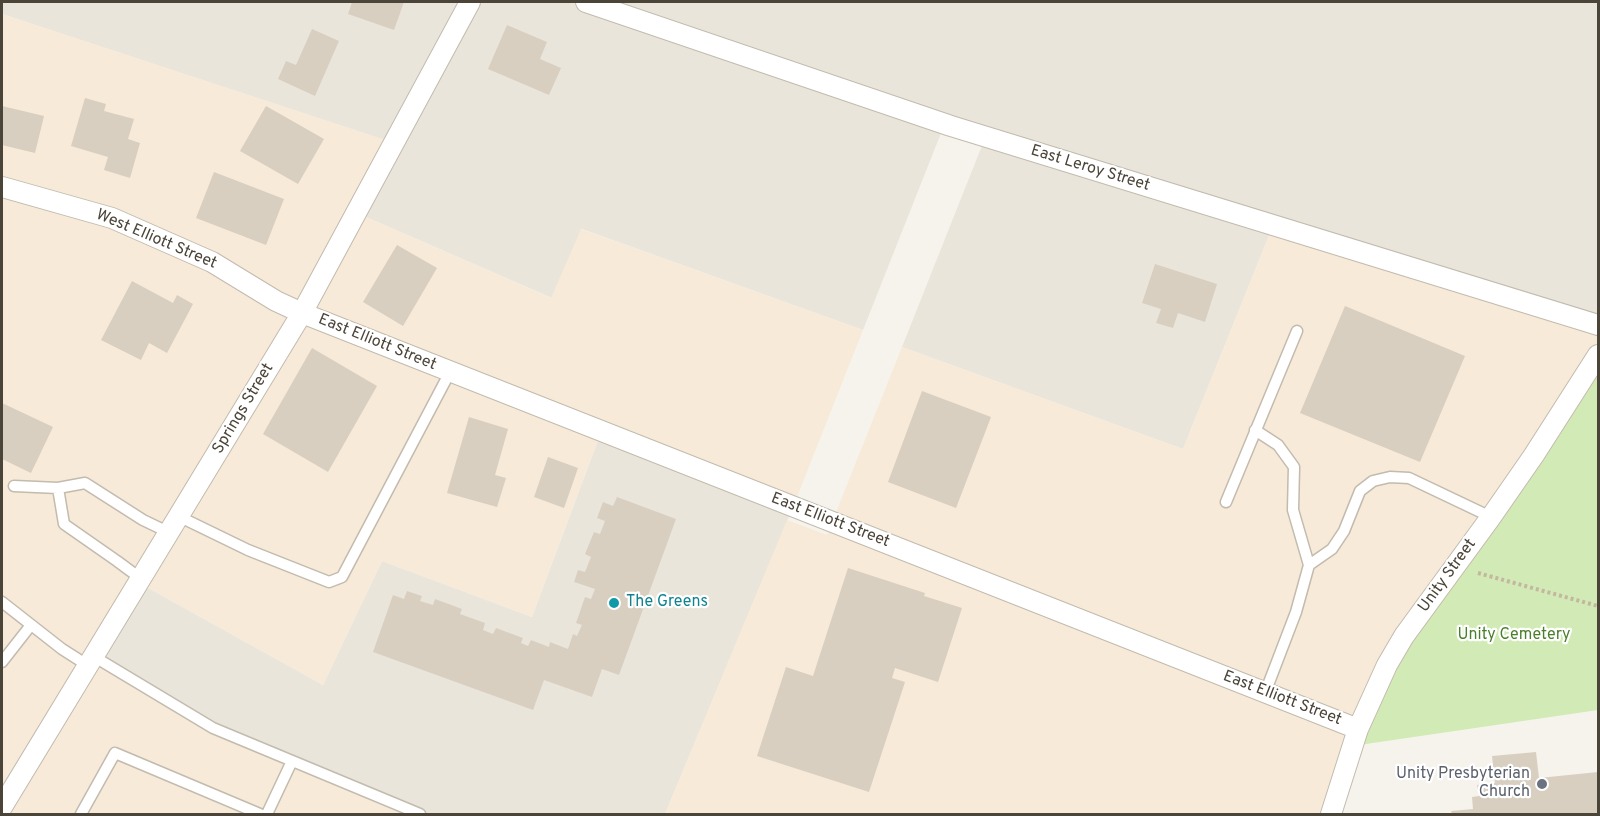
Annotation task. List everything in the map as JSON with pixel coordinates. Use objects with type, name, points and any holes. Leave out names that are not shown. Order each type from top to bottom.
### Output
[{"type":"street","name":"Springs Street","points":[[2,807],[302,313],[470,2]]},
{"type":"street","name":"East Leroy Street","points":[[586,2],[951,126],[1599,325]]},
{"type":"street","name":"West Elliott Street","points":[[2,187],[112,218],[212,262],[276,301],[302,313]]},
{"type":"street","name":"East Elliott Street","points":[[302,313],[1358,729]]},
{"type":"street","name":"Unity Street","points":[[1331,814],[1358,729],[1387,665],[1404,636],[1534,455],[1599,354]]},
{"type":"lane","points":[[1226,502],[1297,331]]},
{"type":"lane","points":[[14,486],[58,488],[85,483],[143,519],[173,524],[329,582],[342,577],[450,372]]},
{"type":"lane","points":[[1256,430],[1278,445],[1294,467],[1293,510],[1309,565],[1296,612],[1265,693]]},
{"type":"lane","points":[[1309,565],[1332,549],[1344,531],[1360,491],[1373,481],[1390,477],[1409,478],[1491,517]]},
{"type":"lane","points":[[58,488],[64,524],[140,578]]},
{"type":"lane","points":[[2,602],[62,650],[90,661],[213,728],[420,814]]},
{"type":"lane","points":[[2,662],[31,625]]},
{"type":"lane","points":[[81,814],[115,753],[260,814]]},
{"type":"lane","points":[[267,814],[292,761]]},
{"type":"path","points":[[1455,567],[1599,606]]},
{"type":"shaded area","points":[[2,2],[1598,2],[1598,328],[1272,228],[1183,449],[902,347],[987,133],[947,118],[863,330],[582,229],[552,298],[350,210],[388,141],[2,14]]},
{"type":"shaded area","points":[[2,14],[388,141],[350,210],[551,298],[581,229],[863,330],[791,512],[600,435],[532,617],[382,561],[323,685],[141,584],[98,654],[218,726],[429,814],[2,814]]},
{"type":"shaded area","points":[[1272,228],[1598,328],[1598,362],[1391,665],[1336,814],[665,814],[787,520],[827,535],[902,347],[1183,449]]},
{"type":"shaded area","points":[[600,435],[791,512],[665,814],[429,814],[218,726],[98,655],[141,584],[323,685],[382,561],[532,617]]},
{"type":"green space","name":"Unity Cemetery","points":[[1598,362],[1598,710],[1359,745],[1391,665]]},
{"type":"building","points":[[352,2],[404,2],[394,30],[348,14]]},
{"type":"building","points":[[507,25],[547,42],[540,59],[561,68],[549,95],[488,69]]},
{"type":"building","points":[[312,29],[339,41],[315,96],[278,79],[286,61],[296,65]]},
{"type":"building","points":[[85,98],[106,104],[104,111],[134,119],[128,139],[140,143],[130,178],[104,170],[108,157],[71,146]]},
{"type":"building","points":[[2,106],[44,116],[35,153],[2,145]]},
{"type":"building","points":[[266,106],[324,139],[298,184],[240,151]]},
{"type":"building","points":[[214,172],[284,199],[266,245],[196,218]]},
{"type":"building","points":[[397,245],[437,268],[403,326],[363,302]]},
{"type":"building","points":[[1155,264],[1217,284],[1205,322],[1178,313],[1173,328],[1156,323],[1161,309],[1142,303]]},
{"type":"building","points":[[132,281],[173,303],[177,295],[193,304],[167,353],[149,343],[141,360],[101,340]]},
{"type":"building","points":[[1345,306],[1465,356],[1420,462],[1300,413]]},
{"type":"building","points":[[312,348],[377,386],[328,472],[263,434]]},
{"type":"building","points":[[922,391],[991,417],[956,508],[888,482]]},
{"type":"building","points":[[2,403],[53,427],[31,473],[2,459]]},
{"type":"building","points":[[469,417],[508,429],[495,475],[506,478],[497,507],[447,493]]},
{"type":"building","points":[[548,457],[578,468],[564,508],[534,497]]},
{"type":"building","name":"The Greens","points":[[617,497],[676,519],[619,675],[602,669],[592,697],[544,680],[533,710],[373,652],[393,595],[404,599],[407,591],[422,596],[420,601],[433,605],[435,599],[462,609],[460,614],[485,623],[483,630],[493,634],[496,628],[523,638],[521,643],[528,646],[531,640],[549,647],[550,642],[568,649],[573,634],[577,636],[582,625],[576,623],[585,597],[591,599],[595,589],[574,582],[578,570],[585,572],[591,557],[585,554],[594,532],[600,534],[605,521],[597,518],[603,502],[613,506]]},
{"type":"building","points":[[848,568],[925,593],[924,596],[962,608],[938,682],[895,668],[892,678],[905,682],[869,792],[757,756],[786,667],[813,676]]},
{"type":"building","name":"Unity Presbyterian Church","points":[[1536,752],[1539,778],[1598,772],[1598,814],[1452,814],[1451,811],[1473,809],[1472,797],[1479,796],[1477,785],[1495,783],[1492,756]]},
{"type":"place","name":"The Greens","points":[[614,603]]},
{"type":"place","name":"Unity Presbyterian Church","points":[[1542,784]]}]
